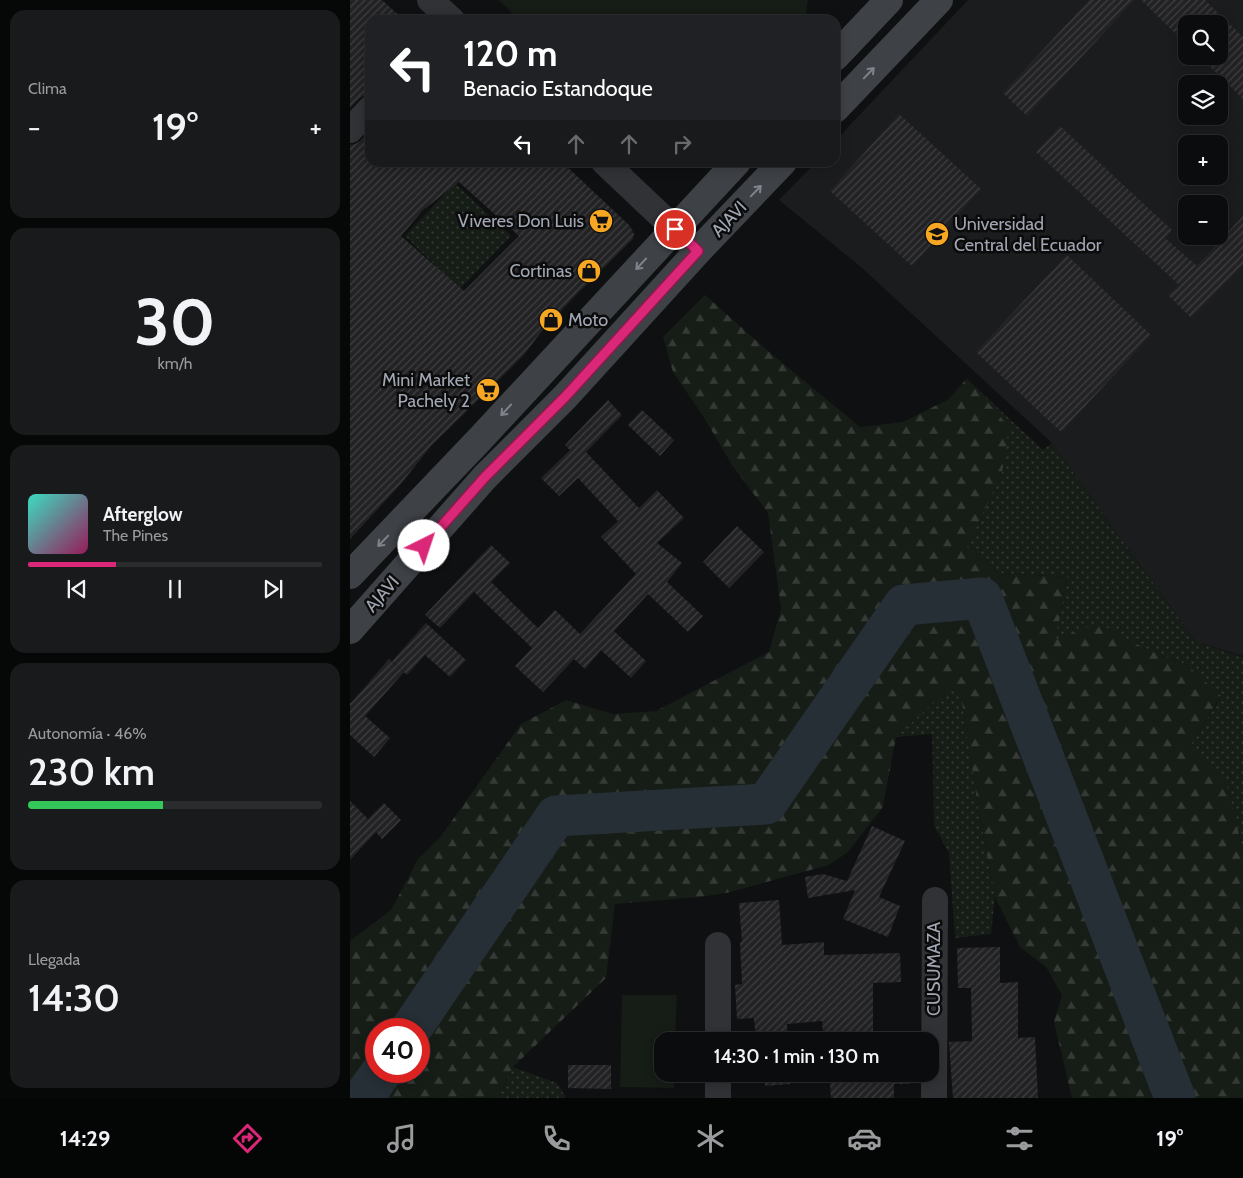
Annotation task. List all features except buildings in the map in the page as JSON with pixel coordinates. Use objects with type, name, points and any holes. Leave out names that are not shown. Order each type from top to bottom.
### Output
[{"type":"street","points":[[430,0],[446,15]]},
{"type":"street","points":[[840,52],[889,0]]},
{"type":"street","points":[[840,104],[939,0]]},
{"type":"street","points":[[350,130],[365,114]]},
{"type":"street","points":[[609,167],[698,251]]},
{"type":"street","name":"AJAVI","points":[[350,575],[480,439],[732,167]]},
{"type":"street","name":"AJAVI","points":[[350,630],[485,477],[565,397],[698,251],[778,167]]},
{"type":"street","name":"CUSUMAZA","points":[[934,1098],[935,900]]},
{"type":"street","points":[[718,945],[718,1032]]},
{"type":"street","points":[[718,1082],[718,1098]]},
{"type":"shaded area","points":[[968,0],[1243,0],[1243,656],[1196,642],[1052,443],[861,267],[779,200],[811,167],[840,167],[840,136]]},
{"type":"green space","points":[[499,0],[808,0],[806,15],[514,15]]},
{"type":"green space","points":[[455,183],[511,236],[460,289],[405,236]]},
{"type":"green space","points":[[705,295],[767,350],[860,427],[903,422],[949,399],[967,378],[1009,427],[1002,473],[967,547],[998,573],[1068,577],[1055,640],[1098,623],[1144,648],[1187,665],[1221,696],[1189,748],[1227,786],[1243,850],[1243,1098],[1072,1098],[1054,1022],[1062,995],[1046,967],[1020,947],[995,897],[978,807],[961,696],[950,687],[896,737],[883,807],[848,852],[829,865],[726,893],[615,904],[606,978],[513,1067],[498,1098],[350,1098],[350,941],[391,910],[418,859],[441,836],[521,724],[566,700],[613,714],[656,711],[769,652],[781,609],[768,513],[732,465],[703,416],[673,372],[663,337]]},
{"type":"green space","points":[[967,379],[1043,450],[1052,443],[1196,642],[1243,657],[1243,850],[1227,786],[1189,748],[1221,697],[1187,665],[1144,648],[1054,640],[1068,577],[998,573],[966,547],[1002,473],[1008,427]]},
{"type":"green space","points":[[950,687],[961,695],[978,807],[995,897],[991,934],[955,938],[949,853],[934,826],[932,734],[896,737]]},
{"type":"green space","points":[[622,995],[677,995],[675,1032],[654,1032],[654,1082],[674,1082],[674,1088],[620,1087]]},
{"type":"green space","points":[[513,1067],[557,1083],[566,1098],[498,1098]]},
{"type":"waterway","points":[[418,1018],[556,816],[766,804],[904,605],[982,598],[1175,1098]]},
{"type":"waterway","points":[[363,1098],[374,1083]]},
{"type":"place","name":"Viveres Don Luis","points":[[601,221]]},
{"type":"place","name":"Universidad Central del Ecuador","points":[[937,234]]},
{"type":"place","name":"Cortinas","points":[[589,271]]},
{"type":"place","name":"Moto","points":[[551,320]]},
{"type":"place","name":"Mini Market Pachely 2","points":[[488,390]]},
{"type":"route","points":[[424,546],[485,477],[565,397],[698,251],[675,229]]}]
